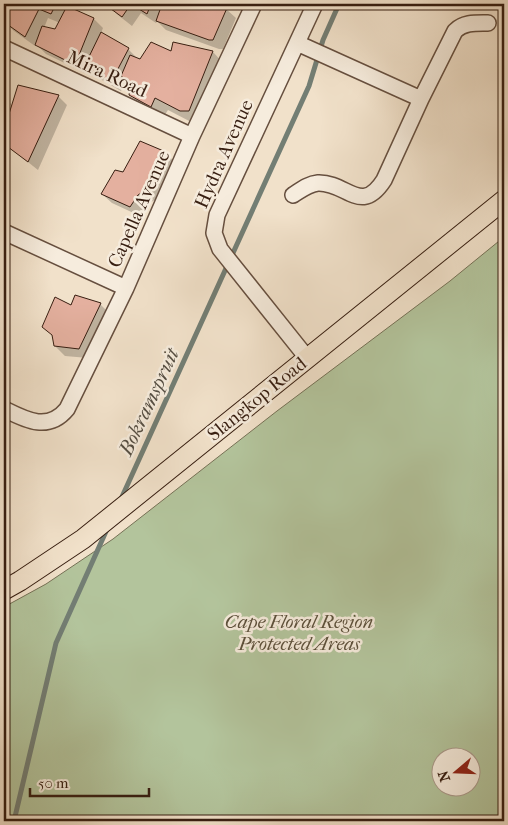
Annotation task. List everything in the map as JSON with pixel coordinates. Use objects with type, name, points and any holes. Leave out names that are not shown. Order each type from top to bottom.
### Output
[{"type":"main road","name":"Slangkop Road","points":[[4,590],[82,539],[504,200]]},
{"type":"street","name":"Capella Avenue","points":[[4,409],[30,420],[50,422],[68,409],[126,288],[192,136],[254,4]]},
{"type":"street","name":"Hydra Avenue","points":[[308,359],[220,249],[214,233],[217,215],[303,45],[315,4]]},
{"type":"street","points":[[293,195],[307,186],[316,183],[325,184],[356,196],[365,197],[377,191],[384,180],[420,98],[455,31],[460,26],[488,23]]},
{"type":"street","points":[[303,45],[420,98]]},
{"type":"street","name":"Mira Road","points":[[4,48],[192,136]]},
{"type":"street","points":[[4,232],[126,288]]},
{"type":"green space","name":"Cape Floral Region Protected Areas","points":[[504,237],[504,821],[4,821],[4,607],[46,584],[113,539],[277,411],[450,281]]},
{"type":"building","points":[[12,4],[56,4],[51,14],[39,9],[25,37],[4,22]]},
{"type":"building","points":[[108,4],[131,4],[122,17],[107,6]]},
{"type":"building","points":[[131,4],[151,4],[147,14]]},
{"type":"building","points":[[162,4],[220,4],[227,8],[213,40],[209,40],[156,21]]},
{"type":"building","points":[[67,6],[94,18],[75,65],[35,45],[42,26],[55,29]]},
{"type":"building","points":[[101,32],[129,48],[111,82],[84,67]]},
{"type":"building","points":[[151,42],[171,51],[173,42],[213,51],[189,111],[180,111],[155,98],[151,107],[129,95],[131,84],[121,76],[130,55],[140,59]]},
{"type":"building","points":[[18,85],[59,95],[28,162],[4,144],[4,130]]},
{"type":"building","points":[[140,141],[166,152],[146,190],[138,195],[130,207],[101,194],[115,170],[123,172]]},
{"type":"building","points":[[75,295],[101,303],[79,349],[54,346],[52,335],[42,327],[55,297],[71,305]]},
{"type":"waterway","name":"Bokramspruit","points":[[121,499],[309,86],[323,40],[339,4]]},
{"type":"waterway","name":"Bokramspruit","points":[[14,821],[56,643],[108,527]]}]
